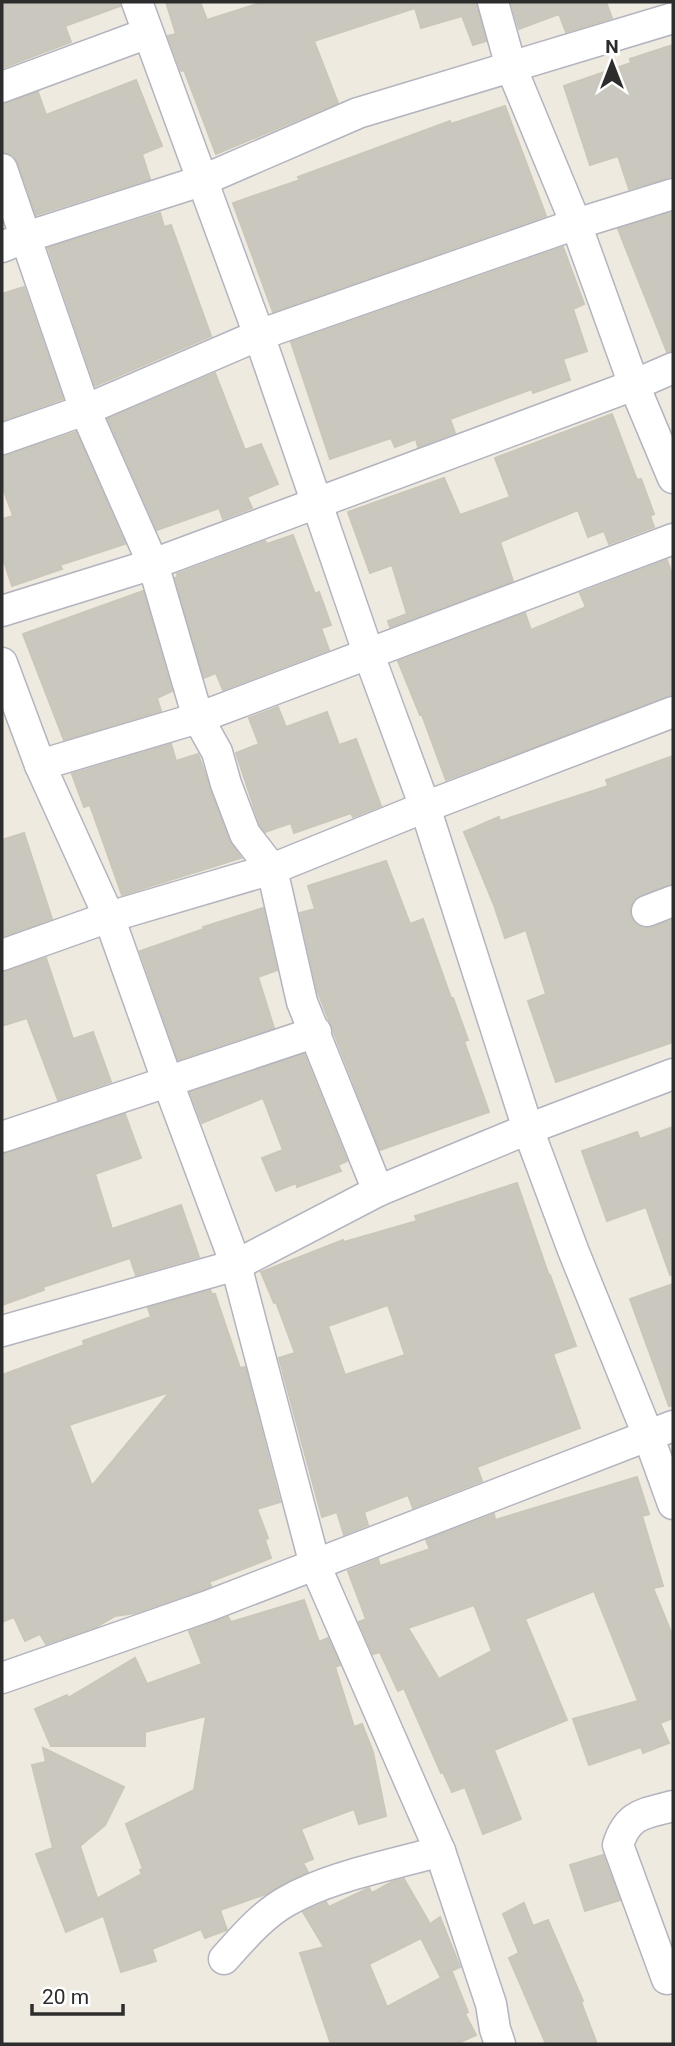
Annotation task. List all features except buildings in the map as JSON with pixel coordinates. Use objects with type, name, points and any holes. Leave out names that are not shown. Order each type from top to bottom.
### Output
[{"type":"street","points":[[137,2],[259,335],[369,655],[425,807],[528,1129],[573,1250],[661,1431],[673,1504]]},
{"type":"street","points":[[493,2],[511,66],[576,224],[634,385],[673,478]]},
{"type":"street","points":[[14,242],[201,181],[358,114],[673,18]]},
{"type":"street","points":[[2,87],[148,33]]},
{"type":"street","points":[[2,169],[14,242],[153,565],[198,718],[217,752],[245,834],[272,870],[302,1002],[378,1191]]},
{"type":"street","points":[[2,439],[85,410],[259,335],[576,224],[673,194]]},
{"type":"street","points":[[2,611],[153,565],[673,368]]},
{"type":"street","points":[[40,765],[198,718],[673,538]]},
{"type":"street","points":[[2,663],[40,765],[109,918],[236,1265],[315,1565],[366,1687],[440,1851],[491,2004],[500,2044]]},
{"type":"street","points":[[2,955],[109,918],[272,870],[425,807],[673,712]]},
{"type":"street","points":[[2,1137],[316,1032]]},
{"type":"street","points":[[2,1331],[236,1265],[378,1191],[528,1129],[673,1074]]},
{"type":"street","points":[[2,1678],[208,1606],[661,1431]]},
{"type":"street","points":[[667,1979],[618,1845],[624,1826],[642,1814],[673,1806]]},
{"type":"street","points":[[224,1959],[256,1924],[286,1901],[329,1882],[440,1851]]}]
